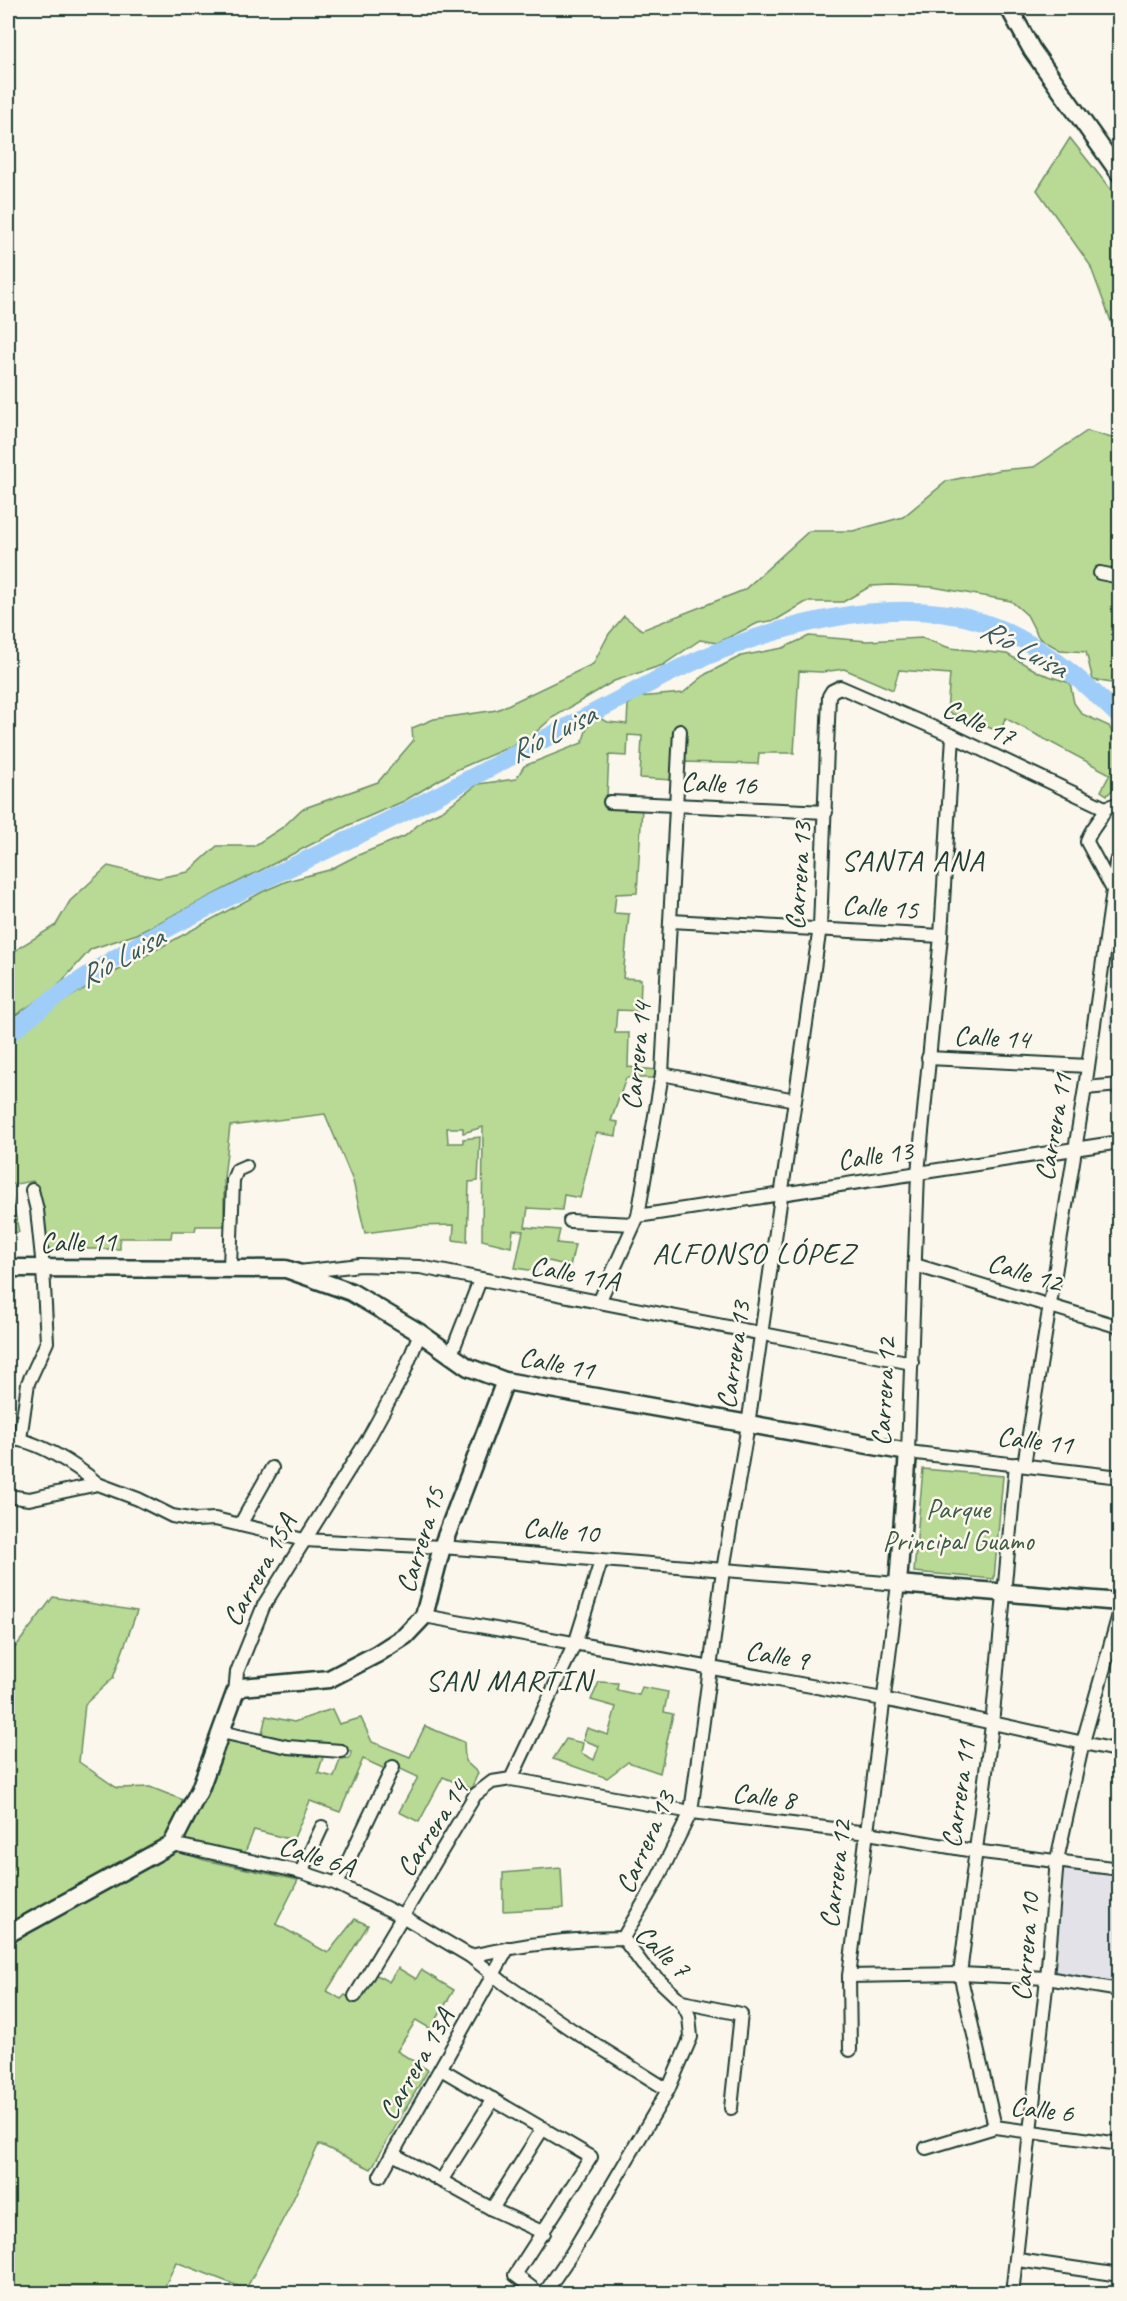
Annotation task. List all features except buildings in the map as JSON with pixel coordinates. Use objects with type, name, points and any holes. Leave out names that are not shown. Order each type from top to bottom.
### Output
[{"type":"main road","points":[[1009,8],[1032,50],[1119,174]]},
{"type":"main road","name":"Calle 11","points":[[8,1268],[271,1267],[299,1272],[351,1292],[420,1333],[450,1357],[505,1382],[908,1452]]},
{"type":"main road","name":"Carrera 15","points":[[235,1693],[247,1685],[284,1685],[329,1679],[377,1654],[405,1636],[424,1616],[442,1547],[505,1382]]},
{"type":"main road","name":"Carrera 12","points":[[898,1584],[908,1452]]},
{"type":"main road","name":"Calle 10","points":[[898,1584],[1119,1602]]},
{"type":"main road","name":"Carrera 15A","points":[[172,1844],[200,1789],[235,1693]]},
{"type":"main road","points":[[8,1934],[172,1844]]},
{"type":"street","points":[[1100,573],[1119,577]]},
{"type":"street","name":"Calle 17","points":[[832,690],[840,687],[953,736],[1105,808]]},
{"type":"street","name":"Carrera 13","points":[[623,1938],[656,1882],[691,1812],[723,1570],[748,1425],[759,1334],[820,927],[829,696],[832,690]]},
{"type":"street","points":[[677,806],[680,730]]},
{"type":"street","name":"Carrera 12","points":[[908,1452],[918,1173],[941,936],[953,736]]},
{"type":"street","name":"Calle 16","points":[[610,802],[826,812]]},
{"type":"street","points":[[1113,890],[1087,842],[1088,837],[1102,820],[1105,808],[1119,803]]},
{"type":"street","name":"Carrera 14","points":[[599,1302],[636,1220],[662,1074],[677,806]]},
{"type":"street","name":"Carrera 11","points":[[995,2127],[960,1974],[992,1725],[1020,1465],[1085,1088],[1116,862],[1119,859]]},
{"type":"street","name":"Calle 15","points":[[671,921],[820,927],[941,936]]},
{"type":"street","name":"Calle 14","points":[[928,1058],[1088,1066]]},
{"type":"street","points":[[662,1074],[795,1100]]},
{"type":"street","points":[[1085,1088],[1119,1085]]},
{"type":"street","name":"Calle 13","points":[[570,1221],[636,1220],[780,1193],[1119,1142]]},
{"type":"street","points":[[230,1267],[233,1180],[237,1170],[246,1166]]},
{"type":"street","points":[[14,1439],[28,1383],[47,1342],[38,1210],[32,1190]]},
{"type":"street","name":"Calle 11A","points":[[299,1272],[360,1265],[420,1267],[912,1363]]},
{"type":"street","name":"Calle 12","points":[[915,1265],[1048,1304],[1119,1328]]},
{"type":"street","points":[[450,1357],[480,1280]]},
{"type":"street","name":"Carrera 15A","points":[[235,1693],[237,1672],[264,1605],[373,1430],[403,1375],[420,1333]]},
{"type":"street","name":"Calle 10","points":[[14,1439],[79,1468],[98,1484],[138,1499],[172,1516],[195,1520],[215,1519],[304,1540],[442,1547],[898,1584]]},
{"type":"street","name":"Calle 11","points":[[908,1452],[1119,1477]]},
{"type":"street","points":[[240,1525],[272,1468]]},
{"type":"street","points":[[8,1496],[29,1500],[98,1484]]},
{"type":"street","name":"Carrera 14","points":[[355,1996],[475,1795],[492,1782],[511,1779],[576,1641],[601,1561]]},
{"type":"street","name":"Carrera 12","points":[[850,2050],[849,1976],[898,1584]]},
{"type":"street","name":"Carrera 10","points":[[1012,2294],[1018,2260],[1057,1860],[1083,1742],[1119,1611]]},
{"type":"street","name":"Calle 9","points":[[424,1616],[576,1641],[883,1699],[992,1725],[1119,1751]]},
{"type":"street","points":[[221,1732],[288,1746],[340,1751]]},
{"type":"street","points":[[337,1884],[393,1767]]},
{"type":"street","name":"Calle 8","points":[[511,1779],[691,1812],[868,1833],[974,1851],[1119,1869]]},
{"type":"street","points":[[301,1872],[322,1827]]},
{"type":"street","name":"Calle 6A","points":[[172,1844],[301,1872],[337,1884],[404,1917],[470,1956],[572,2030],[668,2090]]},
{"type":"street","name":"Calle 7","points":[[508,1948],[596,1938],[623,1938],[643,1965],[682,2002],[741,2014],[731,2108]]},
{"type":"street","points":[[470,1956],[508,1948]]},
{"type":"street","points":[[494,1975],[508,1948]]},
{"type":"street","points":[[849,1976],[960,1974],[1047,1978],[1119,1990]]},
{"type":"street","name":"Carrera 13A","points":[[380,2176],[494,1975]]},
{"type":"street","points":[[441,2069],[591,2157],[516,2275],[542,2294],[583,2235],[668,2090],[692,2037],[688,2016],[682,2002]]},
{"type":"street","points":[[441,2181],[493,2099]]},
{"type":"street","name":"Calle 6","points":[[926,2148],[995,2127],[1119,2144]]},
{"type":"street","points":[[492,2209],[543,2128]]},
{"type":"street","points":[[393,2154],[492,2209],[544,2233]]},
{"type":"street","points":[[1018,2260],[1119,2275]]},
{"type":"shaded area","points":[[1119,1008],[1119,1050],[1112,1051],[1108,1010]]},
{"type":"shaded area","points":[[1064,1870],[1119,1878],[1119,1985],[1055,1975]]},
{"type":"green space","points":[[1070,138],[1119,200],[1119,343],[1090,265],[1037,190]]},
{"type":"green space","points":[[1087,431],[1119,440],[1119,687],[1112,683],[1093,680],[1086,652],[1060,650],[1039,638],[1027,615],[1011,601],[933,587],[891,585],[871,586],[843,602],[806,602],[776,620],[758,623],[717,643],[700,640],[663,665],[614,681],[552,718],[528,739],[456,770],[404,801],[349,825],[137,934],[91,949],[54,990],[8,1020],[8,958],[20,947],[56,925],[70,901],[108,866],[158,878],[188,872],[217,846],[254,846],[283,827],[302,809],[378,782],[413,741],[412,728],[434,719],[497,710],[593,664],[609,634],[624,616],[642,630],[744,590],[809,531],[853,531],[903,517],[947,481],[1000,470],[1034,467]]},
{"type":"green space","points":[[809,636],[867,641],[922,638],[950,648],[1007,654],[1040,673],[1070,683],[1074,703],[1082,714],[1109,726],[1119,746],[1119,784],[1107,795],[1101,791],[1110,774],[1005,718],[1001,732],[947,712],[950,674],[899,670],[893,690],[844,669],[822,672],[799,671],[794,753],[759,753],[758,764],[682,762],[673,780],[640,778],[642,736],[628,735],[627,756],[609,755],[607,796],[603,803],[642,807],[637,893],[616,894],[614,913],[629,914],[623,978],[641,979],[640,1011],[617,1010],[615,1033],[629,1033],[628,1067],[656,1070],[656,1078],[626,1078],[611,1121],[618,1122],[616,1136],[596,1133],[580,1198],[564,1195],[562,1210],[528,1208],[525,1227],[560,1230],[557,1243],[575,1245],[570,1266],[540,1259],[536,1271],[515,1268],[523,1231],[513,1230],[511,1247],[482,1240],[483,1127],[463,1133],[463,1128],[447,1128],[448,1143],[463,1143],[463,1139],[480,1137],[478,1181],[469,1182],[467,1242],[453,1240],[454,1225],[418,1226],[365,1233],[353,1181],[325,1114],[230,1126],[224,1178],[224,1226],[196,1226],[195,1231],[172,1231],[171,1238],[120,1238],[120,1249],[47,1249],[44,1215],[33,1181],[9,1185],[19,1232],[8,1233],[8,1046],[36,1020],[83,989],[264,891],[287,881],[329,870],[405,836],[426,818],[443,810],[478,784],[516,779],[524,766],[582,743],[587,728],[596,717],[608,722],[627,724],[628,705],[638,697],[683,693],[706,674],[741,656],[783,648]]},
{"type":"green space","name":"Parque Principal Guamo","points":[[923,1469],[1003,1476],[994,1579],[914,1572]]},
{"type":"green space","points":[[53,1597],[137,1611],[113,1678],[85,1704],[79,1762],[117,1788],[150,1787],[188,1802],[167,1841],[8,1926],[8,1657]]},
{"type":"green space","points":[[599,1682],[618,1683],[617,1690],[639,1695],[642,1687],[668,1692],[664,1712],[673,1714],[660,1773],[628,1762],[607,1778],[553,1759],[566,1739],[583,1743],[581,1753],[594,1760],[599,1746],[583,1740],[587,1728],[608,1735],[616,1707],[591,1700]]},
{"type":"green space","points":[[332,1709],[339,1724],[361,1718],[372,1742],[410,1757],[425,1726],[464,1742],[465,1761],[478,1773],[471,1789],[443,1777],[419,1822],[399,1812],[418,1777],[388,1763],[385,1769],[363,1759],[340,1812],[310,1801],[293,1840],[254,1830],[244,1855],[177,1842],[226,1740],[298,1754],[324,1754],[318,1773],[334,1777],[340,1759],[350,1758],[351,1751],[261,1738],[266,1716],[294,1722]]},
{"type":"green space","points":[[172,1849],[204,1860],[298,1880],[276,1924],[328,1953],[355,1919],[368,1925],[327,1991],[341,1999],[345,1995],[356,2002],[375,1974],[389,1982],[398,1968],[416,1979],[421,1970],[454,1990],[431,2029],[416,2020],[397,2051],[428,2070],[371,2169],[319,2144],[290,2206],[246,2289],[176,2262],[162,2293],[8,2294],[8,1937]]},
{"type":"green space","points":[[561,1868],[563,1908],[503,1911],[503,1873]]},
{"type":"waterway","name":"Río Luisa","points":[[8,1035],[50,1002],[94,972],[187,918],[381,824],[678,669],[749,640],[788,628],[867,613],[906,611],[945,614],[982,622],[1002,629],[1039,650],[1073,675],[1120,717]]},
{"type":"district","name":"SANTA ANA","points":[[913,860]]},
{"type":"district","name":"ALFONSO LÓPEZ","points":[[754,1253]]},
{"type":"district","name":"SAN MARTIN","points":[[509,1680]]}]
